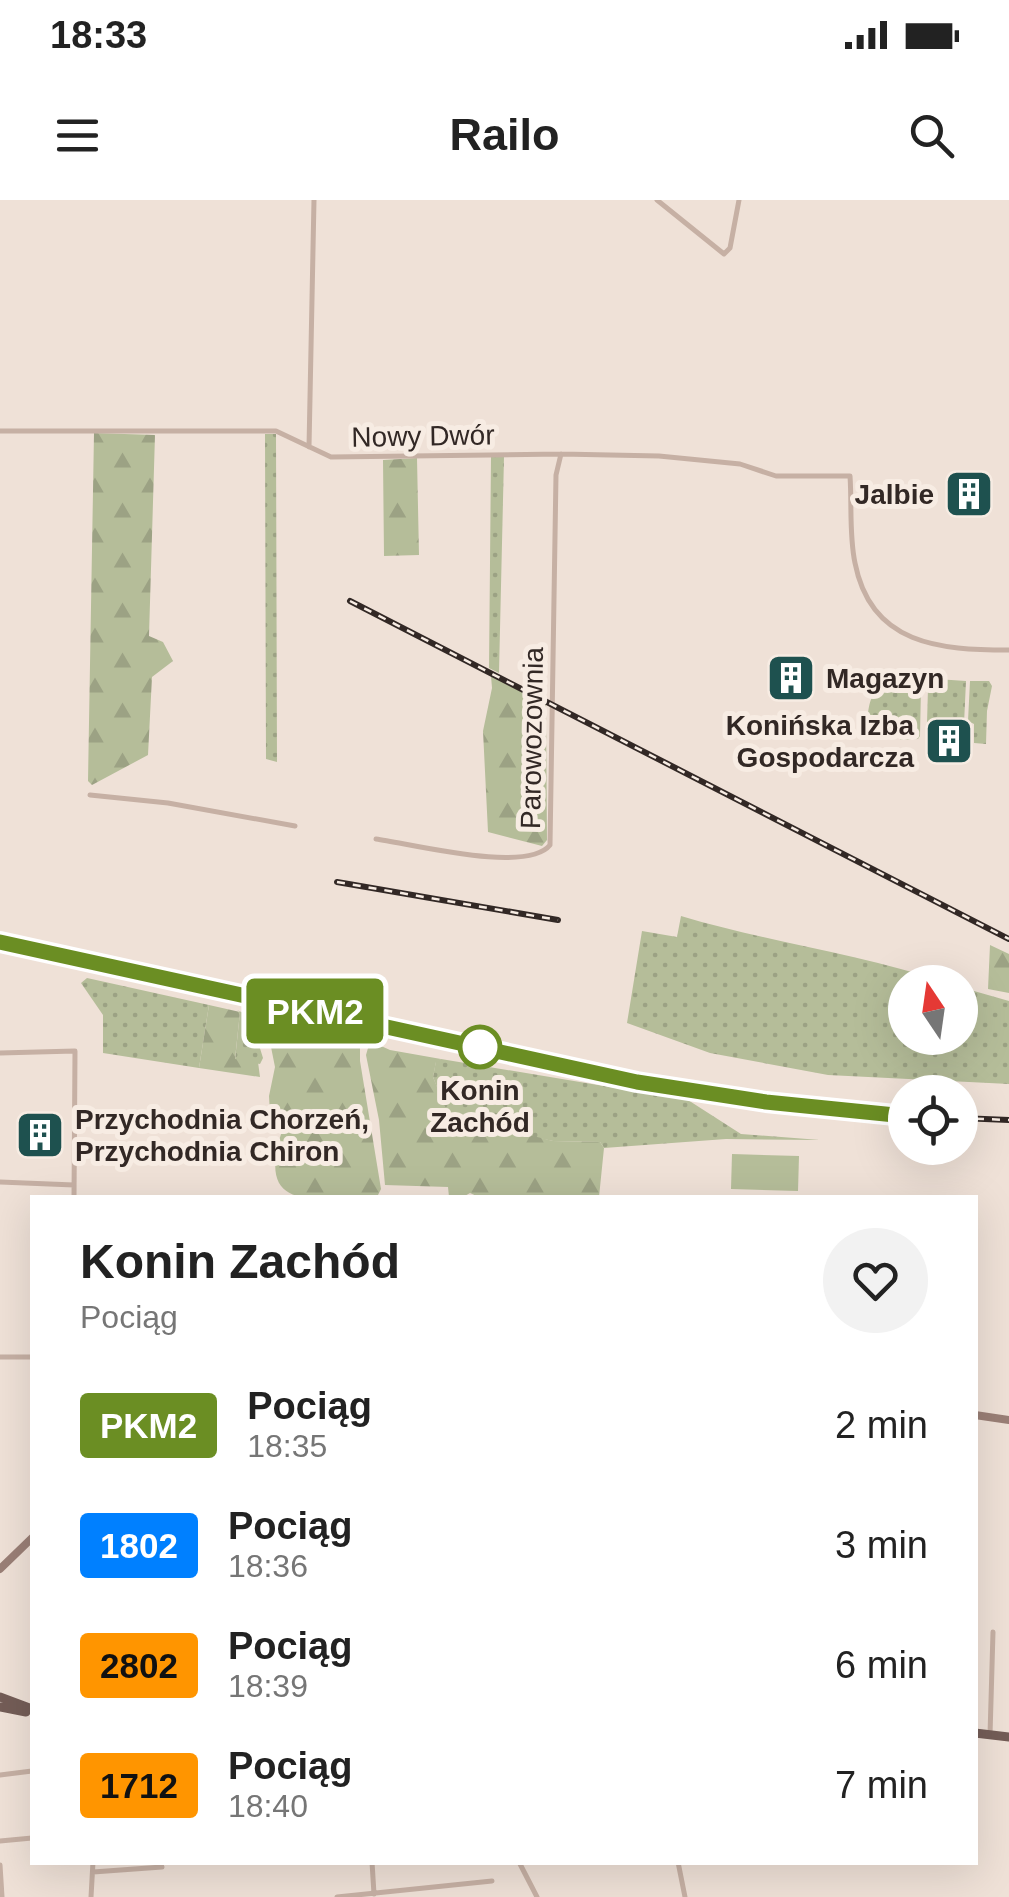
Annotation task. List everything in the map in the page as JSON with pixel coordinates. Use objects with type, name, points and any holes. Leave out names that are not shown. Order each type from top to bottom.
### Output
[{"type":"main road","points":[[0,1697],[30,1710]]},
{"type":"main road","points":[[0,1707],[30,1711]]},
{"type":"main road","points":[[0,1716],[30,1711]]},
{"type":"main road","points":[[978,1733],[1009,1737]]},
{"type":"street","points":[[309,447],[314,200]]},
{"type":"street","points":[[657,200],[724,254],[730,248],[739,200]]},
{"type":"street","name":"Nowy Dwór","points":[[0,431],[276,431],[331,457],[659,456],[740,464],[776,476],[850,476],[854,560],[877,612],[905,635],[934,646],[1009,650]]},
{"type":"street","name":"Parowozownia","points":[[376,839],[506,859],[543,852],[550,844],[556,474],[561,454]]},
{"type":"street","points":[[90,795],[168,803],[296,826]]},
{"type":"street","points":[[0,1053],[75,1051],[74,1195]]},
{"type":"street","points":[[0,1182],[74,1185]]},
{"type":"street","points":[[0,1357],[30,1357]]},
{"type":"street","points":[[978,1415],[1009,1420]]},
{"type":"street","points":[[0,1569],[30,1540]]},
{"type":"street","points":[[990,1734],[993,1632]]},
{"type":"street","points":[[0,1775],[30,1771]]},
{"type":"street","points":[[0,1841],[30,1838]]},
{"type":"street","points":[[0,1864],[2,1897]]},
{"type":"street","points":[[91,1897],[93,1865]]},
{"type":"street","points":[[372,1865],[374,1895]]},
{"type":"street","points":[[521,1865],[537,1897]]},
{"type":"street","points":[[679,1865],[685,1897]]},
{"type":"street","points":[[94,1872],[162,1867]]},
{"type":"street","points":[[336,1897],[492,1881]]},
{"type":"green space","points":[[94,433],[155,435],[149,636],[163,642],[173,661],[152,677],[148,755],[92,785],[88,781]]},
{"type":"green space","points":[[265,434],[276,434],[277,762],[266,759]]},
{"type":"green space","points":[[491,457],[504,457],[499,673],[489,668]]},
{"type":"green space","points":[[417,458],[419,555],[384,556],[383,460]]},
{"type":"green space","points":[[491,676],[546,704],[547,840],[542,846],[488,832],[483,731]]},
{"type":"green space","points":[[936,679],[966,681],[964,724],[927,723],[928,688]]},
{"type":"green space","points":[[917,680],[921,687],[918,739],[900,740],[900,728],[894,728],[890,739],[867,736],[875,693],[890,684]]},
{"type":"green space","points":[[970,681],[989,681],[992,686],[986,744],[974,743],[974,724],[968,721]]},
{"type":"green space","points":[[681,916],[888,966],[888,1055],[978,1055],[978,992],[1009,1001],[1009,1084],[978,1082],[978,1075],[828,1075],[710,1053],[627,1023],[642,931],[677,937]]},
{"type":"green space","points":[[990,945],[1009,954],[1009,993],[988,989]]},
{"type":"green space","points":[[87,978],[209,1005],[199,1068],[103,1053],[103,1015],[81,983]]},
{"type":"green space","points":[[209,1005],[240,1012],[235,1059],[258,1062],[260,1077],[199,1068]]},
{"type":"green space","points":[[237,1010],[250,1016],[263,1058],[260,1064],[235,1060],[240,1012]]},
{"type":"green space","points":[[273,1018],[364,1039],[360,1061],[381,1189],[378,1195],[296,1195],[283,1188],[276,1176],[276,1156],[283,1128],[270,1115],[275,1067],[269,1037]]},
{"type":"green space","points":[[370,1041],[390,1050],[441,1059],[436,1062],[433,1077],[450,1119],[471,1120],[553,1141],[600,1142],[604,1148],[599,1195],[449,1195],[448,1187],[385,1185],[379,1120],[366,1055]]},
{"type":"green space","points":[[436,1061],[688,1100],[741,1134],[820,1140],[726,1139],[604,1148],[600,1142],[553,1141],[449,1119],[433,1077]]},
{"type":"green space","points":[[732,1154],[799,1156],[798,1191],[731,1189]]},
{"type":"railway","points":[[350,601],[1009,939]]},
{"type":"railway","points":[[337,882],[558,920]]},
{"type":"railway","points":[[0,942],[637,1081],[766,1102],[888,1114]]},
{"type":"railway","points":[[978,1119],[1009,1120]]},
{"type":"train","name":"PKM2","points":[[0,942],[637,1082],[766,1102],[888,1115]]},
{"type":"place","name":"Jalbie","points":[[969,494]]},
{"type":"place","name":"Magazyn","points":[[791,678]]},
{"type":"place","name":"Konińska Izba Gospodarcza","points":[[949,741]]},
{"type":"place","name":"Konin Zachód","points":[[480,1047]]},
{"type":"place","name":"Przychodnia Chorzeń, Przychodnia Chiron","points":[[40,1135]]}]
